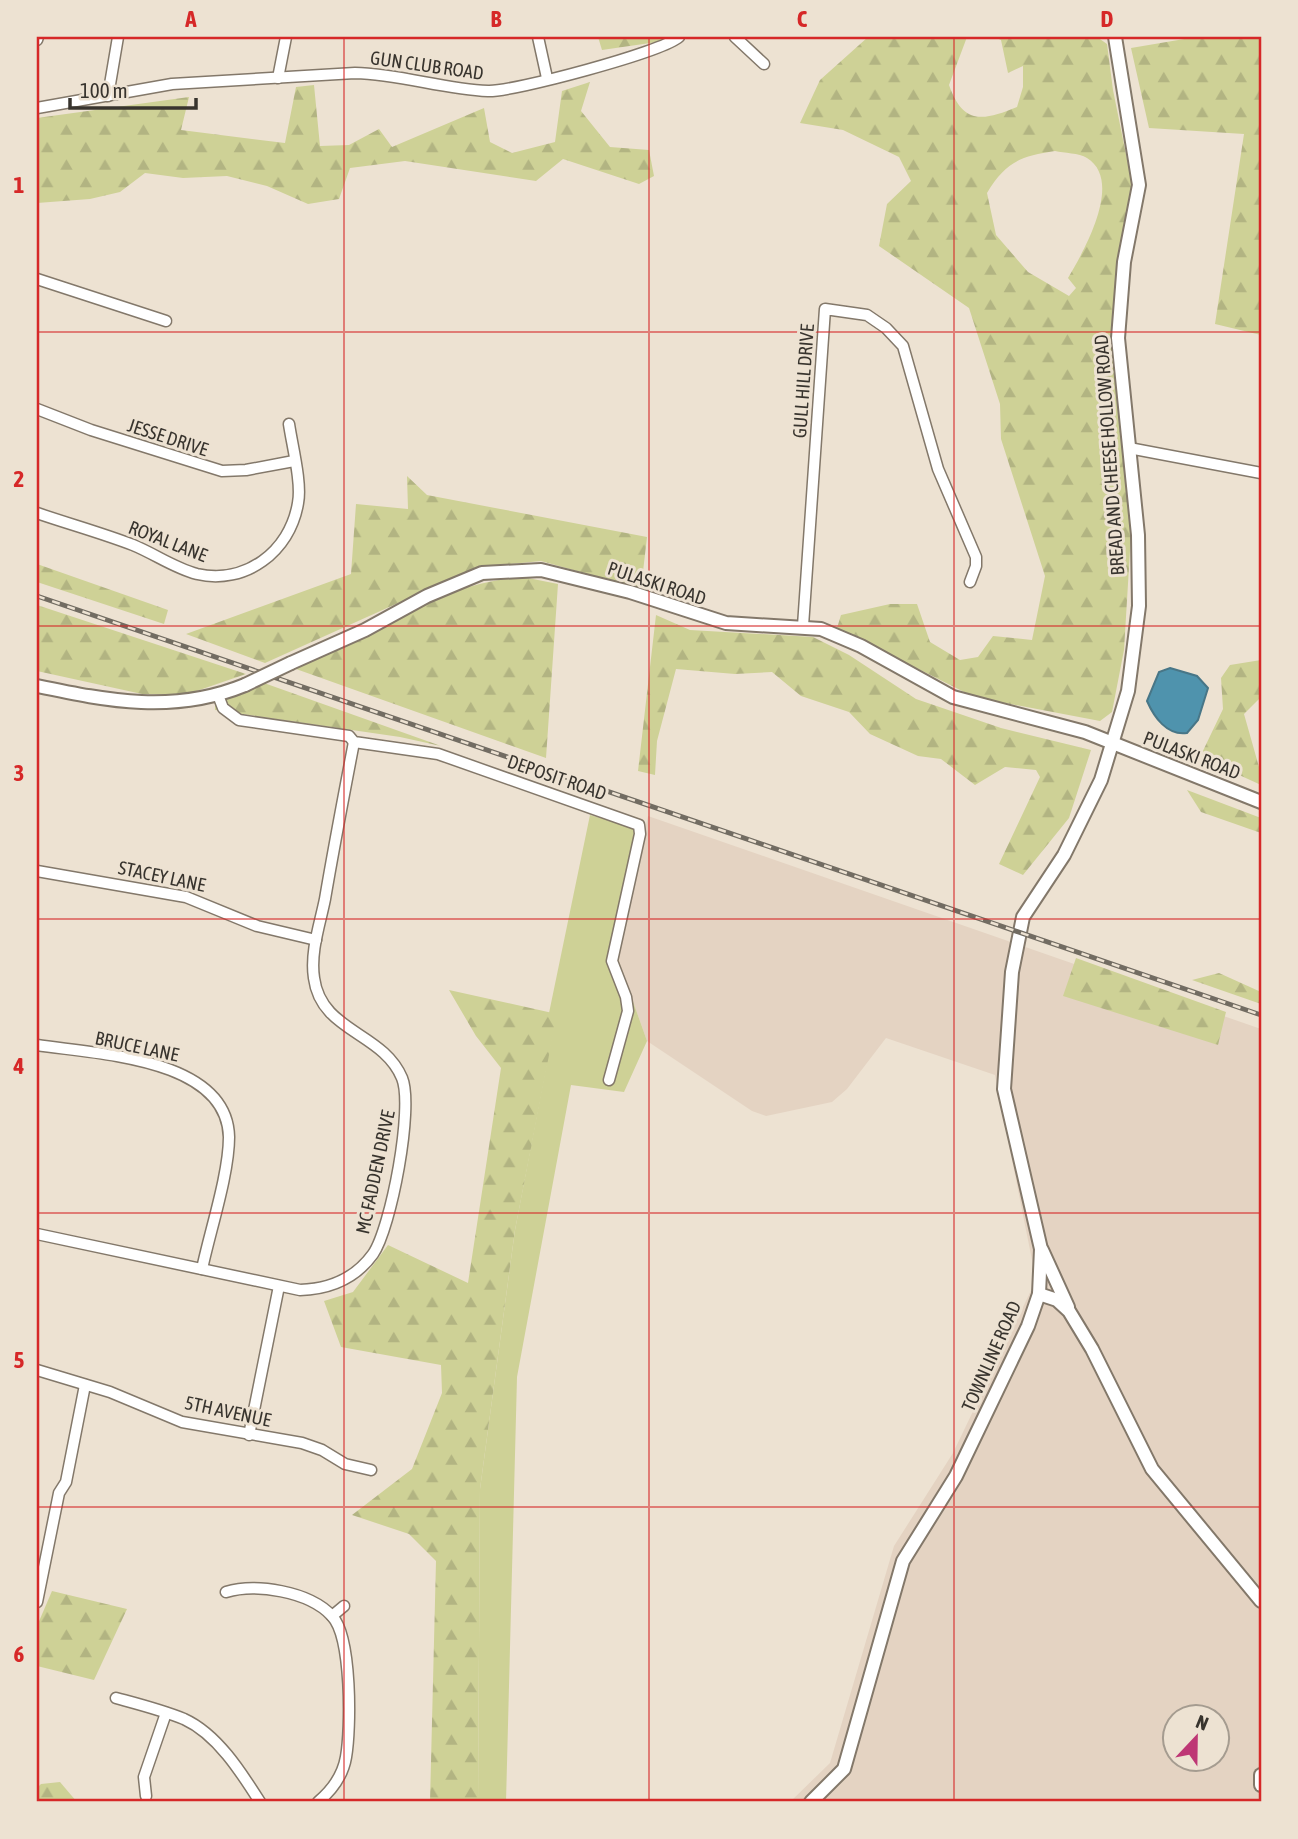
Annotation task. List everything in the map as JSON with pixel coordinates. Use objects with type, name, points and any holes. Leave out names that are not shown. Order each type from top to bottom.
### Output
[{"type":"main road","name":"BREAD AND CHEESE HOLLOW ROAD","points":[[1112,744],[1128,691],[1139,606],[1138,535],[1118,338],[1124,262],[1139,186],[1115,37]]},
{"type":"main road","name":"PULASKI ROAD","points":[[37,686],[135,702],[193,702],[245,685],[365,630],[427,596],[482,573],[541,570],[630,592],[726,623],[821,629],[861,646],[953,697],[1054,723],[1261,802]]},
{"type":"main road","name":"TOWNLINE ROAD","points":[[811,1802],[844,1769],[903,1561],[956,1476],[1008,1370],[1039,1293],[1041,1249],[1004,1089],[1012,974],[1023,917],[1063,855],[1101,780],[1112,744]]},
{"type":"main road","points":[[1041,1249],[1069,1311],[1092,1349],[1152,1469],[1261,1601]]},
{"type":"main road","points":[[1039,1293],[1056,1300],[1069,1311]]},
{"type":"main road","points":[[1261,1775],[1261,1785]]},
{"type":"street","points":[[108,96],[118,37]]},
{"type":"street","points":[[278,78],[286,37]]},
{"type":"street","points":[[538,37],[547,78]]},
{"type":"street","name":"GUN CLUB ROAD","points":[[37,108],[172,84],[382,74],[492,91],[512,90],[547,78],[633,57],[680,37]]},
{"type":"street","points":[[735,37],[764,64]]},
{"type":"street","points":[[37,279],[166,321]]},
{"type":"street","name":"GULL HILL DRIVE","points":[[803,626],[825,309],[867,315],[886,328],[903,346],[938,469],[976,556],[976,566],[970,582]]},
{"type":"street","name":"JESSE DRIVE","points":[[37,409],[102,434],[222,471],[246,470],[294,461]]},
{"type":"street","name":"ROYAL LANE","points":[[37,513],[132,545],[196,574],[216,576],[241,573],[264,562],[281,543],[292,523],[299,501],[289,424]]},
{"type":"street","points":[[1129,448],[1261,473]]},
{"type":"street","name":"DEPOSIT ROAD","points":[[218,695],[223,708],[239,720],[349,736],[354,742],[438,754],[639,825],[640,834],[612,961],[626,997],[628,1011],[609,1080]]},
{"type":"street","name":"MC FADDEN DRIVE","points":[[37,1234],[279,1286],[320,1289],[341,1283],[359,1269],[374,1252],[388,1211],[407,1112],[402,1078],[392,1060],[379,1047],[335,1019],[323,1004],[314,978],[316,940],[354,742]]},
{"type":"street","name":"STACEY LANE","points":[[37,871],[186,897],[257,926],[316,940]]},
{"type":"street","name":"BRUCE LANE","points":[[37,1045],[168,1067],[198,1082],[210,1093],[225,1119],[229,1136],[202,1269]]},
{"type":"street","points":[[249,1435],[279,1286]]},
{"type":"street","name":"5TH AVENUE","points":[[37,1370],[182,1422],[302,1443],[322,1450],[345,1464],[372,1470]]},
{"type":"street","points":[[37,1601],[59,1493],[66,1482],[85,1385]]},
{"type":"street","points":[[226,1592],[246,1586],[298,1596],[332,1616],[346,1647],[346,1758],[329,1792],[318,1802]]},
{"type":"street","points":[[332,1616],[344,1606]]},
{"type":"street","points":[[116,1698],[184,1719],[204,1732],[233,1763],[260,1802]]},
{"type":"street","points":[[146,1796],[144,1777],[166,1713]]},
{"type":"shaded area","points":[[648,816],[1261,1029],[1261,1802],[790,1802],[830,1763],[894,1546],[953,1453],[1036,1280],[995,1075],[886,1038],[847,1089],[832,1102],[766,1116],[752,1111],[647,1041],[618,959]]},
{"type":"green space","points":[[598,37],[665,37],[664,41],[602,50]]},
{"type":"green space","points":[[868,37],[967,37],[949,85],[961,107],[968,113],[984,117],[1017,107],[1023,87],[1023,66],[1008,73],[1001,40],[994,37],[1097,37],[1107,44],[1113,90],[1133,189],[1114,321],[1131,534],[1124,650],[1112,712],[1100,721],[974,697],[837,628],[841,615],[890,604],[917,604],[930,642],[960,660],[978,657],[993,636],[1032,640],[1045,576],[1001,439],[1000,404],[969,308],[879,246],[887,204],[911,181],[899,157],[843,130],[800,123],[820,80]],"holes":[[[1055,151],[1087,158],[1097,169],[1102,183],[1101,199],[1091,234],[1068,278],[1076,288],[1069,296],[1028,272],[996,235],[987,193],[1000,174],[1015,163],[1032,155]]]},
{"type":"green space","points":[[1196,37],[1261,37],[1261,335],[1215,324],[1244,134],[1149,128],[1131,48]]},
{"type":"green space","points":[[590,82],[581,111],[610,147],[649,150],[654,176],[639,184],[563,159],[536,181],[405,161],[350,168],[339,199],[308,204],[267,186],[227,176],[183,178],[145,173],[120,192],[90,199],[37,203],[37,118],[189,97],[181,130],[285,143],[296,87],[314,85],[320,146],[349,145],[379,129],[392,147],[484,108],[490,142],[512,153],[555,142],[562,91]]},
{"type":"green space","points":[[407,476],[427,495],[647,537],[641,589],[541,561],[478,567],[265,663],[186,634],[351,574],[356,504],[408,509]]},
{"type":"green space","points":[[37,564],[168,610],[164,624],[37,582]]},
{"type":"green space","points":[[523,577],[558,584],[546,758],[296,669],[378,625],[434,599],[463,588]]},
{"type":"green space","points":[[37,605],[246,674],[185,695],[142,694],[37,671]]},
{"type":"green space","points":[[656,615],[690,630],[813,637],[849,655],[916,699],[1001,728],[1091,750],[1069,818],[1023,875],[999,864],[1040,777],[1036,770],[1005,767],[975,785],[941,759],[918,756],[870,734],[849,712],[801,696],[772,672],[735,674],[676,669],[657,741],[655,775],[638,771]]},
{"type":"green space","points":[[1261,660],[1261,697],[1244,714],[1261,774],[1261,785],[1200,757],[1223,709],[1221,678],[1230,665]]},
{"type":"green space","points":[[264,683],[441,746],[400,737],[215,710],[215,702]]},
{"type":"green space","points":[[1187,790],[1261,818],[1261,833],[1201,812]]},
{"type":"green space","points":[[590,815],[645,831],[618,959],[647,1041],[624,1092],[571,1085],[517,1377],[506,1802],[478,1802],[480,1489],[515,1230],[556,1015],[549,1013]]},
{"type":"green space","points":[[1076,958],[1226,1012],[1218,1045],[1063,996]]},
{"type":"green space","points":[[1219,973],[1261,992],[1261,1004],[1192,980]]},
{"type":"green space","points":[[449,990],[557,1014],[515,1230],[480,1489],[478,1802],[430,1802],[436,1561],[409,1534],[352,1515],[412,1469],[442,1393],[441,1365],[341,1347],[324,1301],[353,1292],[388,1245],[468,1283],[501,1068],[476,1036]]},
{"type":"green space","points":[[52,1591],[127,1609],[94,1680],[37,1666],[37,1626]]},
{"type":"green space","points":[[60,1782],[77,1802],[37,1802],[37,1788],[41,1784]]},
{"type":"water","points":[[1170,668],[1197,676],[1208,688],[1198,720],[1187,733],[1173,732],[1162,724],[1147,701],[1159,672]]},
{"type":"railway","points":[[37,596],[1261,1015]]}]
